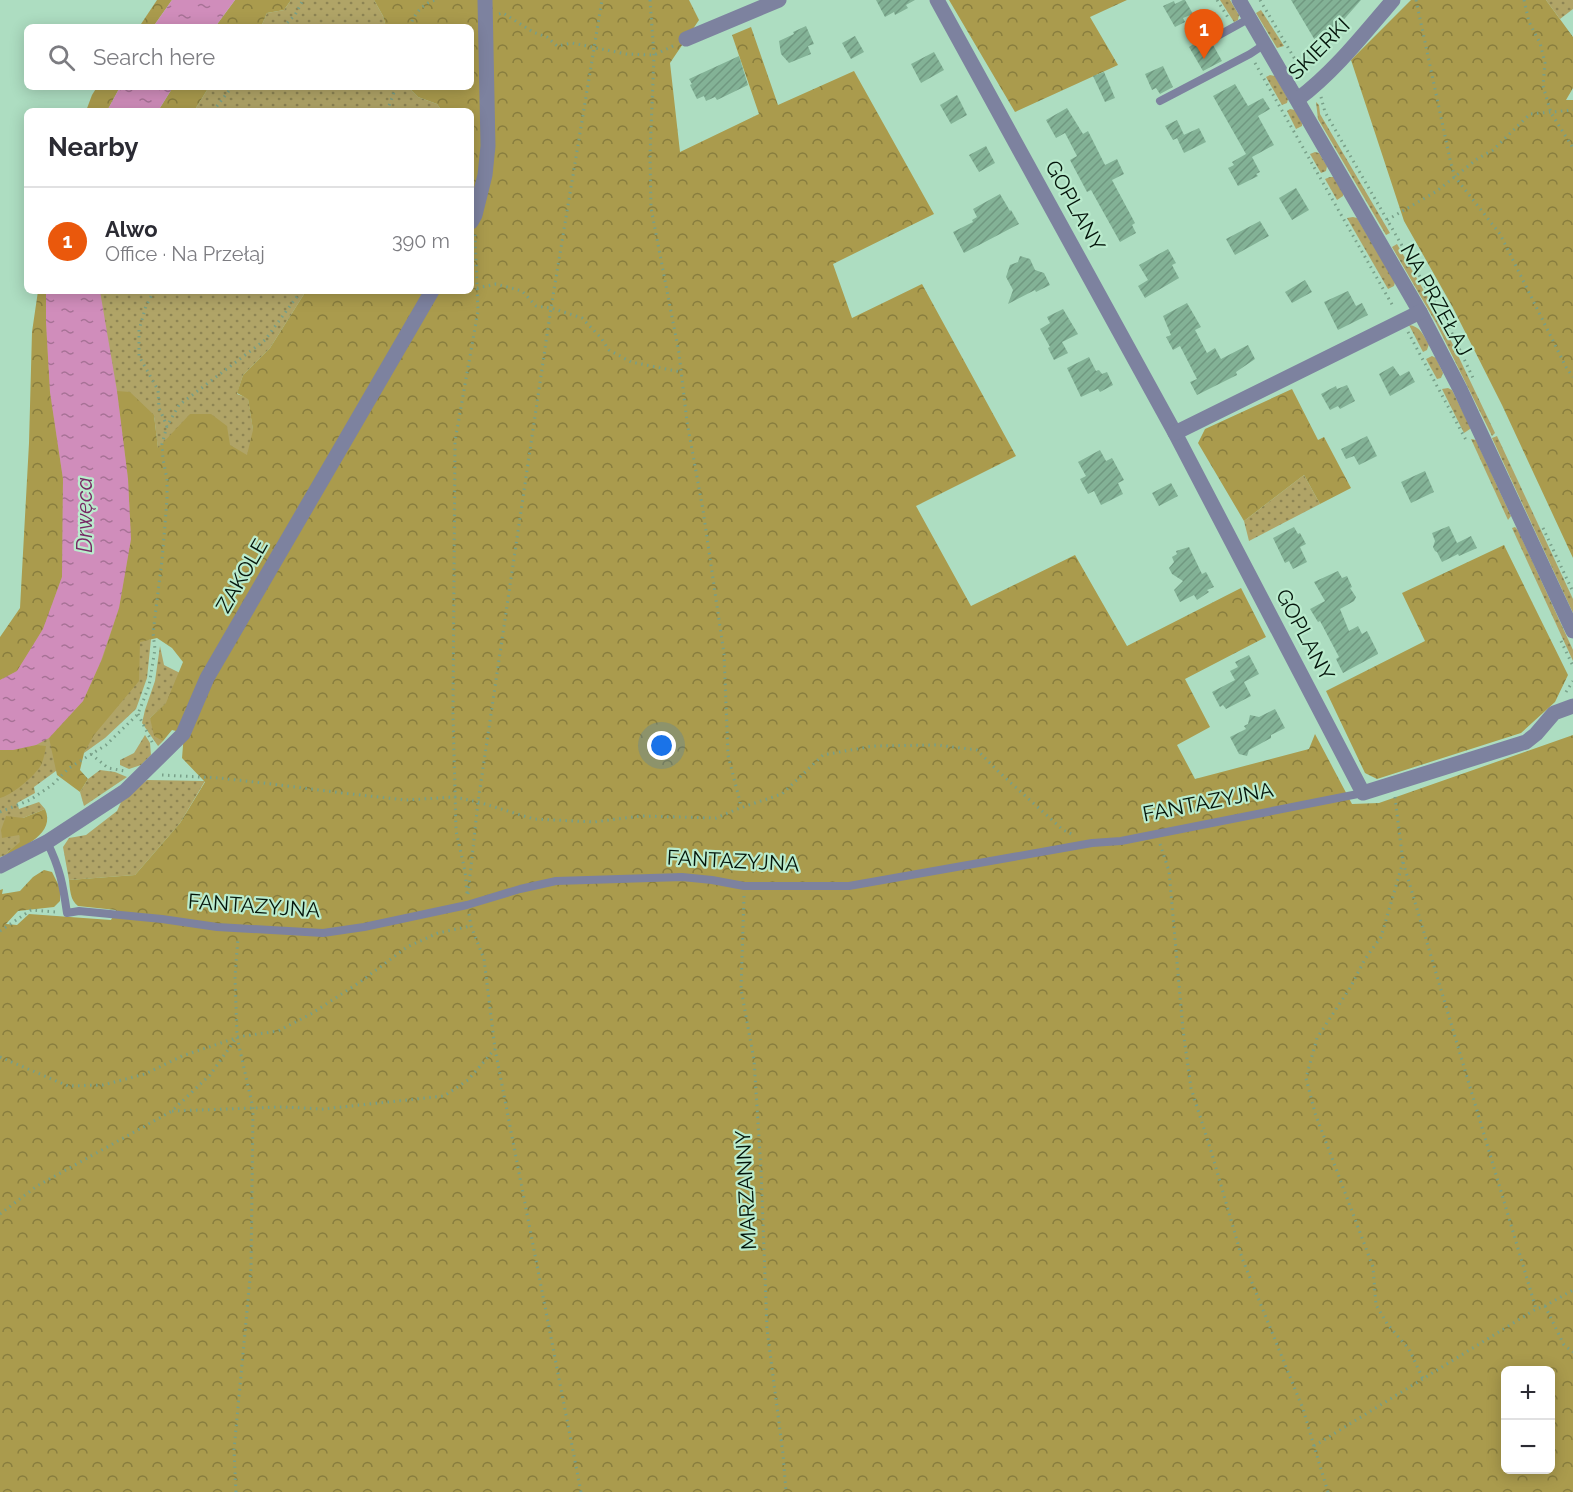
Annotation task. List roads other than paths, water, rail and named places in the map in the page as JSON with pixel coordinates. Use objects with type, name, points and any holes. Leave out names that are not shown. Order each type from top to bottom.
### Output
[{"type":"street","points":[[474,214],[485,175],[488,146],[485,0]]},
{"type":"street","points":[[686,39],[779,0]]},
{"type":"street","name":"GOPLANY","points":[[937,0],[1175,433],[1363,793]]},
{"type":"street","name":"NA PRZEŁAJ","points":[[1239,0],[1420,312],[1460,389],[1566,634]]},
{"type":"street","name":"SKIERKI","points":[[1298,99],[1315,86],[1393,0]]},
{"type":"street","name":"ZAKOLE","points":[[47,842],[125,791],[183,734],[207,678],[430,294]]},
{"type":"street","points":[[1175,433],[1420,312]]},
{"type":"street","name":"FANTAZYJNA","points":[[1363,793],[1526,742],[1554,713],[1569,702]]},
{"type":"street","points":[[0,866],[47,842]]},
{"type":"lane","points":[[1212,39],[1250,18]]},
{"type":"lane","points":[[1161,101],[1265,44]]},
{"type":"lane","name":"FANTAZYJNA","points":[[47,842],[62,880],[67,913],[80,911],[217,927],[323,933],[364,927],[467,905],[504,893],[556,881],[682,877],[744,886],[849,886],[1092,843],[1121,841],[1363,793]]},
{"type":"water","points":[[172,0],[235,0],[217,24],[155,24]]},
{"type":"water","points":[[118,90],[171,90],[160,108],[109,108]]},
{"type":"water","name":"Drwęca","points":[[46,294],[101,294],[117,391],[128,479],[131,539],[119,608],[101,661],[83,701],[49,738],[36,745],[0,750],[0,680],[17,671],[43,629],[62,577],[63,479],[50,392]]},
{"type":"place","name":"Alwo","points":[[1204,59]]}]
